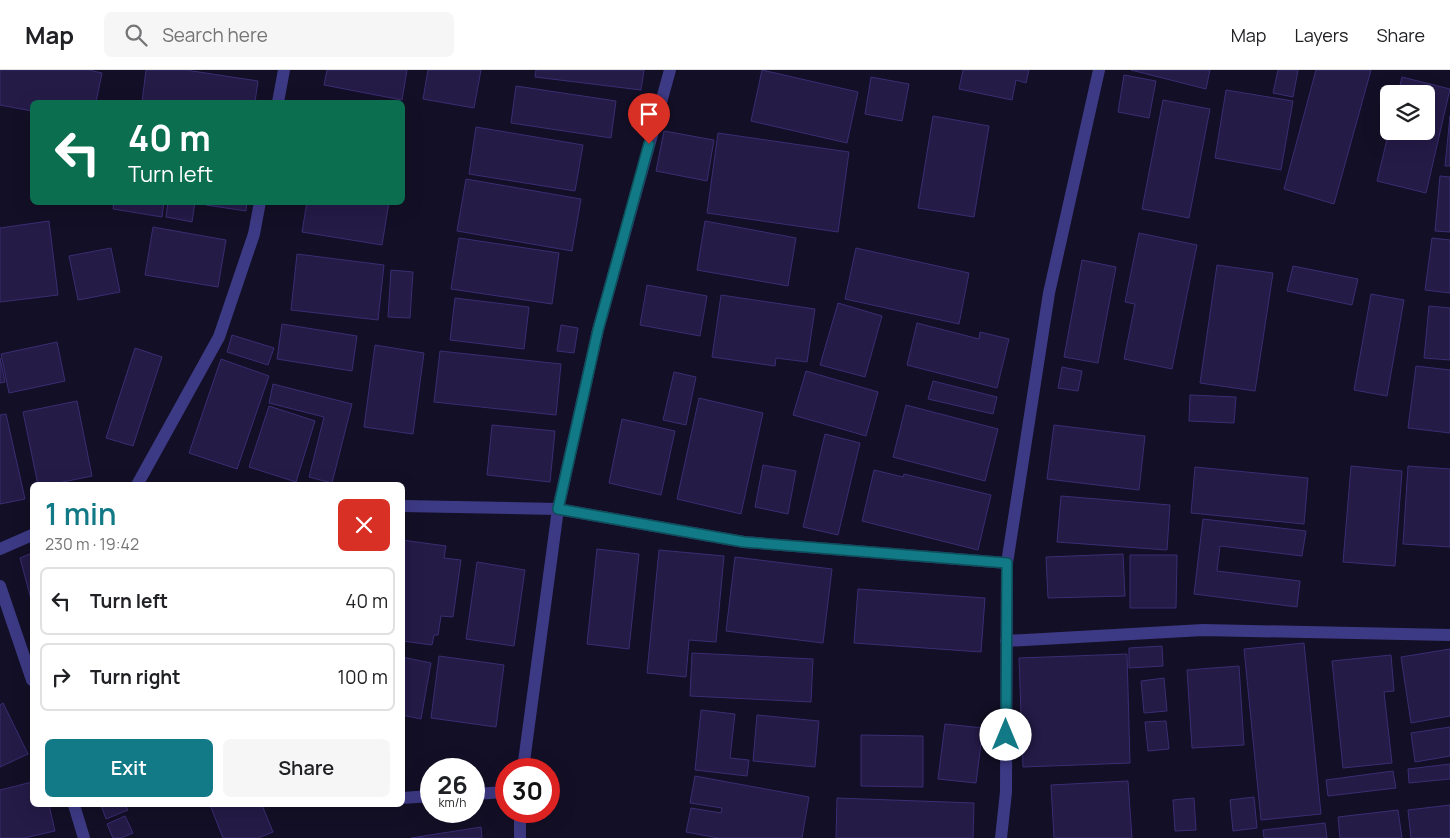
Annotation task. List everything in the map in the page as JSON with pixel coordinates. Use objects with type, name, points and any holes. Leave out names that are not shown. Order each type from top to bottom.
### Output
[{"type":"street","points":[[278,100],[284,70]]},
{"type":"street","points":[[524,758],[558,509],[598,330],[670,70]]},
{"type":"street","points":[[1001,838],[1006,792],[1007,563],[1049,293],[1099,70]]},
{"type":"street","points":[[139,482],[219,337],[254,234],[259,205]]},
{"type":"street","points":[[405,506],[558,509],[744,542],[1007,563]]},
{"type":"street","points":[[0,549],[30,536]]},
{"type":"street","points":[[0,586],[30,674]]},
{"type":"street","points":[[1006,641],[1203,630],[1450,635]]},
{"type":"street","points":[[405,798],[420,797]]},
{"type":"street","points":[[75,807],[84,838]]},
{"type":"street","points":[[520,823],[520,838]]},
{"type":"building","points":[[0,70],[89,70],[102,73],[96,100],[30,100],[30,111],[0,105]]},
{"type":"building","points":[[146,70],[186,70],[258,81],[255,100],[142,100]]},
{"type":"building","points":[[327,70],[407,70],[402,100],[324,85]]},
{"type":"building","points":[[428,70],[481,70],[474,108],[423,99]]},
{"type":"building","points":[[536,70],[644,70],[641,90],[535,77]]},
{"type":"building","points":[[762,70],[858,92],[847,143],[751,121]]},
{"type":"building","points":[[963,70],[1029,70],[1026,83],[1016,80],[1012,100],[959,89]]},
{"type":"building","points":[[1131,70],[1210,70],[1206,89]]},
{"type":"building","points":[[1278,70],[1298,70],[1293,97],[1273,93]]},
{"type":"building","points":[[1316,70],[1371,70],[1334,204],[1284,189]]},
{"type":"building","points":[[1124,75],[1156,81],[1149,118],[1118,112]]},
{"type":"building","points":[[871,77],[909,84],[902,121],[865,114]]},
{"type":"building","points":[[1402,77],[1434,85],[1400,85]]},
{"type":"building","points":[[1435,85],[1450,89],[1426,193],[1377,181],[1387,140],[1435,140]]},
{"type":"building","points":[[516,86],[616,101],[611,138],[511,123]]},
{"type":"building","points":[[1226,90],[1293,101],[1281,170],[1215,158]]},
{"type":"building","points":[[1163,100],[1210,109],[1189,218],[1142,209]]},
{"type":"building","points":[[933,116],[989,126],[974,217],[918,208]]},
{"type":"building","points":[[1450,116],[1450,166],[1445,166]]},
{"type":"building","points":[[476,127],[583,145],[575,191],[469,174]]},
{"type":"building","points":[[664,131],[714,140],[707,181],[656,171]]},
{"type":"building","points":[[718,133],[849,152],[838,232],[707,213]]},
{"type":"building","points":[[1440,176],[1450,177],[1450,232],[1435,231]]},
{"type":"building","points":[[466,179],[581,199],[572,251],[457,231]]},
{"type":"building","points":[[114,205],[164,205],[162,217],[113,209]]},
{"type":"building","points":[[168,205],[195,205],[192,222],[166,217]]},
{"type":"building","points":[[206,205],[247,205],[246,211]]},
{"type":"building","points":[[306,205],[389,205],[382,245],[302,232]]},
{"type":"building","points":[[49,221],[58,295],[0,302],[0,228]]},
{"type":"building","points":[[705,221],[796,238],[788,286],[697,270]]},
{"type":"building","points":[[153,227],[226,240],[218,287],[145,275]]},
{"type":"building","points":[[1139,233],[1197,245],[1172,369],[1124,359],[1135,304],[1125,302]]},
{"type":"building","points":[[459,238],[559,253],[552,304],[451,289]]},
{"type":"building","points":[[1432,238],[1450,240],[1450,293],[1425,290]]},
{"type":"building","points":[[111,248],[120,292],[78,300],[69,256]]},
{"type":"building","points":[[856,248],[969,273],[959,324],[845,299]]},
{"type":"building","points":[[297,254],[384,265],[378,320],[291,310]]},
{"type":"building","points":[[1082,260],[1116,267],[1098,363],[1064,357]]},
{"type":"building","points":[[1217,265],[1273,273],[1255,391],[1200,383]]},
{"type":"building","points":[[1293,266],[1358,279],[1352,305],[1287,291]]},
{"type":"building","points":[[391,270],[413,272],[410,318],[388,317]]},
{"type":"building","points":[[647,285],[707,296],[700,336],[640,325]]},
{"type":"building","points":[[1371,294],[1404,300],[1387,396],[1354,390]]},
{"type":"building","points":[[721,295],[815,309],[807,362],[776,358],[775,366],[712,357]]},
{"type":"building","points":[[455,298],[529,307],[524,349],[450,340]]},
{"type":"building","points":[[838,303],[882,316],[865,377],[820,365]]},
{"type":"building","points":[[1429,306],[1450,308],[1450,360],[1424,358]]},
{"type":"building","points":[[917,323],[979,339],[980,332],[1009,339],[997,388],[907,365]]},
{"type":"building","points":[[282,324],[357,336],[352,371],[277,359]]},
{"type":"building","points":[[561,325],[578,328],[574,353],[557,351]]},
{"type":"building","points":[[232,335],[274,348],[268,365],[227,352]]},
{"type":"building","points":[[57,342],[65,381],[9,393],[1,354]]},
{"type":"building","points":[[375,345],[424,353],[413,434],[364,427]]},
{"type":"building","points":[[135,348],[162,357],[133,446],[106,438]]},
{"type":"building","points":[[440,351],[561,364],[556,415],[434,402]]},
{"type":"building","points":[[0,358],[5,382],[0,383]]},
{"type":"building","points":[[221,359],[269,376],[237,469],[189,453]]},
{"type":"building","points":[[1416,366],[1450,370],[1450,433],[1408,428]]},
{"type":"building","points":[[1062,367],[1082,371],[1078,391],[1058,388]]},
{"type":"building","points":[[806,371],[878,392],[866,436],[793,415]]},
{"type":"building","points":[[674,372],[696,377],[686,425],[663,420]]},
{"type":"building","points":[[933,381],[997,397],[993,414],[928,399]]},
{"type":"building","points":[[273,384],[352,404],[332,482],[309,477],[324,417],[269,403]]},
{"type":"building","points":[[1190,395],[1236,397],[1234,423],[1189,421]]},
{"type":"building","points":[[699,398],[763,413],[741,514],[677,499]]},
{"type":"building","points":[[77,401],[92,476],[63,482],[37,482],[23,412]]},
{"type":"building","points":[[906,405],[998,429],[985,481],[893,457]]},
{"type":"building","points":[[269,406],[315,421],[296,482],[249,467]]},
{"type":"building","points":[[6,414],[25,499],[0,504],[0,415]]},
{"type":"building","points":[[622,419],[675,431],[661,495],[609,483]]},
{"type":"building","points":[[492,425],[555,431],[550,482],[487,475]]},
{"type":"building","points":[[1054,425],[1145,436],[1139,490],[1047,479]]},
{"type":"building","points":[[825,434],[860,443],[838,535],[803,527]]},
{"type":"building","points":[[763,465],[796,471],[788,514],[755,507]]},
{"type":"building","points":[[1351,466],[1402,471],[1395,566],[1343,562]]},
{"type":"building","points":[[1408,466],[1450,469],[1450,547],[1403,544]]},
{"type":"building","points":[[1195,467],[1308,478],[1304,524],[1191,513]]},
{"type":"building","points":[[874,470],[903,477],[904,474],[991,495],[978,550],[862,521]]},
{"type":"building","points":[[1061,496],[1170,505],[1167,550],[1057,542]]},
{"type":"building","points":[[1203,519],[1306,531],[1302,556],[1220,546],[1217,571],[1300,581],[1297,607],[1194,594]]},
{"type":"building","points":[[405,540],[446,546],[444,558],[461,560],[453,617],[441,616],[438,635],[434,635],[432,645],[405,641]]},
{"type":"building","points":[[597,549],[639,554],[629,649],[587,644]]},
{"type":"building","points":[[659,550],[724,556],[716,642],[689,640],[686,677],[647,673]]},
{"type":"building","points":[[30,554],[30,596],[20,558]]},
{"type":"building","points":[[1123,554],[1125,596],[1048,598],[1046,557]]},
{"type":"building","points":[[1130,555],[1177,555],[1176,608],[1130,608]]},
{"type":"building","points":[[735,557],[832,569],[823,643],[726,631]]},
{"type":"building","points":[[477,562],[525,570],[514,646],[466,639]]},
{"type":"building","points":[[858,589],[985,598],[981,652],[854,643]]},
{"type":"building","points":[[1304,643],[1321,814],[1261,820],[1244,649]]},
{"type":"building","points":[[1162,646],[1163,666],[1129,668],[1129,648]]},
{"type":"building","points":[[1450,649],[1450,716],[1411,723],[1401,657]]},
{"type":"building","points":[[692,653],[813,659],[811,702],[690,696]]},
{"type":"building","points":[[1127,654],[1130,763],[1023,767],[1019,658]]},
{"type":"building","points":[[1391,655],[1394,691],[1384,692],[1392,763],[1343,768],[1332,661]]},
{"type":"building","points":[[439,656],[504,665],[496,727],[431,718]]},
{"type":"building","points":[[405,658],[431,663],[421,719],[405,716]]},
{"type":"building","points":[[1239,666],[1244,745],[1192,748],[1187,670]]},
{"type":"building","points":[[1164,678],[1167,711],[1144,713],[1141,681]]},
{"type":"building","points":[[3,703],[28,754],[0,767],[0,705]]},
{"type":"building","points":[[701,710],[735,714],[730,758],[749,760],[747,776],[695,770]]},
{"type":"building","points":[[757,715],[819,721],[815,767],[753,761]]},
{"type":"building","points":[[1166,721],[1169,749],[1148,751],[1145,722]]},
{"type":"building","points":[[945,724],[983,728],[976,783],[938,779]]},
{"type":"building","points":[[1450,727],[1450,756],[1415,762],[1411,733]]},
{"type":"building","points":[[861,735],[923,736],[923,787],[861,786]]},
{"type":"building","points":[[1450,764],[1450,779],[1409,783],[1408,769]]},
{"type":"building","points":[[1393,771],[1396,788],[1328,796],[1326,780]]},
{"type":"building","points":[[695,776],[809,797],[802,838],[718,838],[686,832],[691,808],[721,813],[722,808],[690,803]]},
{"type":"building","points":[[1128,781],[1132,838],[1054,838],[1051,785]]},
{"type":"building","points":[[30,782],[30,807],[49,807],[55,831],[24,838],[0,838],[0,790]]},
{"type":"building","points":[[1254,797],[1257,828],[1233,831],[1230,800]]},
{"type":"building","points":[[837,798],[974,803],[973,838],[836,838]]},
{"type":"building","points":[[1194,798],[1196,830],[1175,831],[1173,800]]},
{"type":"building","points":[[1450,805],[1450,838],[1411,838],[1408,810]]},
{"type":"building","points":[[102,807],[126,807],[128,810],[106,819]]},
{"type":"building","points":[[211,807],[263,807],[273,832],[258,838],[223,838]]},
{"type":"building","points":[[1398,810],[1402,838],[1340,838],[1338,817]]},
{"type":"building","points":[[125,816],[133,833],[121,838],[113,838],[107,824]]},
{"type":"building","points":[[1325,823],[1327,838],[1264,838],[1263,830]]},
{"type":"building","points":[[481,827],[482,838],[411,838]]},
{"type":"route","points":[[649,144],[598,330],[558,509],[744,542],[1007,563],[1006,735]]}]
